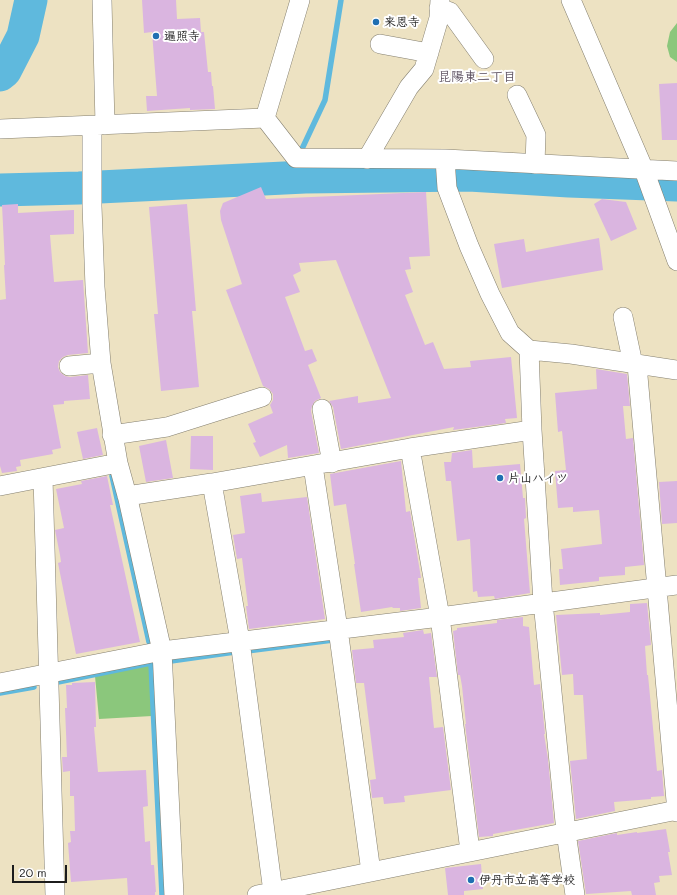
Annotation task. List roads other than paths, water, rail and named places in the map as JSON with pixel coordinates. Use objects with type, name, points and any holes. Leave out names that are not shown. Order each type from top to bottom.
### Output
[{"type":"street","points":[[102,0],[99,125],[92,206],[95,287],[101,363],[112,435],[162,652],[174,895]]},
{"type":"street","points":[[265,118],[300,0]]},
{"type":"street","points":[[571,0],[644,170],[677,262]]},
{"type":"street","points":[[367,159],[409,87],[424,69],[439,18],[439,4]]},
{"type":"street","points":[[439,4],[450,12],[484,59]]},
{"type":"street","points":[[380,44],[429,52]]},
{"type":"street","points":[[518,95],[536,135],[535,164]]},
{"type":"street","points":[[0,129],[265,118]]},
{"type":"street","points":[[265,118],[296,158],[445,159],[677,171]]},
{"type":"street","points":[[445,159],[447,188],[472,253],[490,294],[510,333],[528,350],[571,354],[635,365],[677,370]]},
{"type":"street","points":[[212,483],[240,642],[265,893],[677,811],[635,365],[623,317]]},
{"type":"street","points":[[528,350],[543,602],[566,832],[575,895]]},
{"type":"street","points":[[69,366],[101,363]]},
{"type":"street","points":[[112,435],[167,427],[262,398]]},
{"type":"street","points":[[322,410],[332,463]]},
{"type":"street","points":[[126,496],[332,463],[410,448],[532,430]]},
{"type":"street","points":[[410,448],[440,617],[470,851]]},
{"type":"street","points":[[0,486],[118,463]]},
{"type":"street","points":[[313,466],[338,629],[371,872]]},
{"type":"street","points":[[43,478],[55,895]]},
{"type":"street","points":[[0,683],[162,652],[677,585]]},
{"type":"waterway","points":[[0,75],[5,71],[23,36],[31,0]]},
{"type":"waterway","points":[[292,177],[301,151],[325,100],[341,0]]},
{"type":"waterway","points":[[0,190],[79,188],[305,177],[469,175],[677,185]]},
{"type":"waterway","points":[[112,476],[149,642]]},
{"type":"waterway","points":[[247,651],[333,640]]},
{"type":"waterway","points":[[171,661],[235,652]]},
{"type":"waterway","points":[[58,682],[151,663],[162,895]]},
{"type":"waterway","points":[[0,693],[34,687]]},
{"type":"place","name":"来恩寺","points":[[376,22]]},
{"type":"place","name":"遍照寺","points":[[156,36]]},
{"type":"place","name":"片山ハイツ","points":[[500,478]]},
{"type":"place","name":"伊丹市立高等学校","points":[[471,880]]},
{"type":"district","name":"昆陽東二丁目","points":[[477,77]]}]
